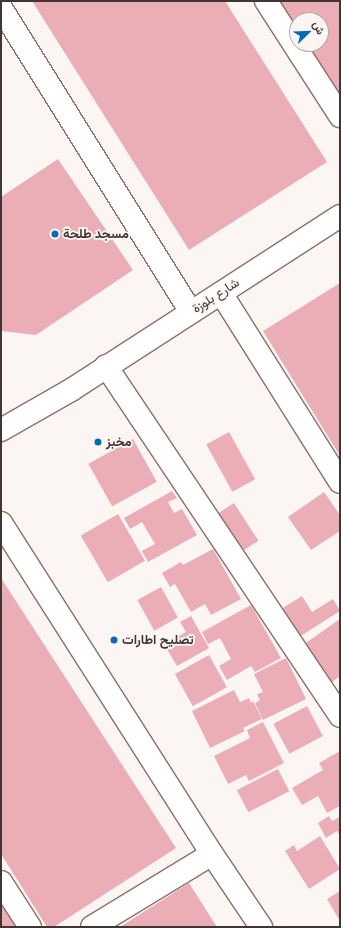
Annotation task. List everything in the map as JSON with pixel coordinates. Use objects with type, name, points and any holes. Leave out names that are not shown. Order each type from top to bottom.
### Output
[{"type":"street","points":[[266,1],[340,116]]},
{"type":"street","points":[[1,8],[191,312]]},
{"type":"street","name":"شارع بلوزة","points":[[1,430],[71,390],[221,293],[338,221]]},
{"type":"street","points":[[221,293],[340,482]]},
{"type":"street","points":[[99,371],[340,716]]},
{"type":"street","points":[[1,524],[212,854],[261,927]]},
{"type":"street","points":[[92,927],[212,854]]},
{"type":"street","points":[[1,882],[30,927]]},
{"type":"building","points":[[32,1],[225,1],[327,162],[189,250]]},
{"type":"building","points":[[265,1],[340,1],[340,120],[297,52],[329,52],[329,12],[289,12],[289,39]]},
{"type":"building","name":"مسجد طلحة","points":[[58,159],[133,270],[36,335],[1,331],[1,197]]},
{"type":"building","points":[[340,283],[340,456],[263,331]]},
{"type":"building","points":[[229,432],[255,479],[232,492],[206,445]]},
{"type":"building","points":[[133,439],[157,482],[112,507],[88,464]]},
{"type":"building","points":[[172,491],[177,498],[168,502],[174,513],[182,509],[197,535],[148,562],[142,551],[155,544],[142,522],[130,529],[124,518]]},
{"type":"building","points":[[324,492],[340,515],[340,531],[311,550],[288,517]]},
{"type":"building","points":[[234,503],[259,541],[239,553],[215,516]]},
{"type":"building","points":[[118,514],[145,561],[108,582],[81,536]]},
{"type":"building","points":[[213,549],[241,599],[211,615],[205,604],[191,612],[175,584],[170,587],[162,573],[181,562],[183,565]]},
{"type":"building","points":[[1,578],[176,848],[54,927],[47,927],[1,854]]},
{"type":"building","points":[[161,587],[178,618],[154,631],[137,600]]},
{"type":"building","points":[[302,596],[312,612],[333,599],[340,611],[296,639],[278,611]]},
{"type":"building","points":[[251,605],[281,658],[255,672],[251,666],[227,680],[219,666],[231,659],[220,638],[208,644],[202,632]]},
{"type":"building","points":[[191,616],[209,648],[177,666],[164,644],[186,632],[180,622]]},
{"type":"building","points":[[340,619],[340,676],[327,686],[300,647]]},
{"type":"building","points":[[209,655],[227,687],[193,706],[175,674]]},
{"type":"building","points":[[286,658],[306,699],[263,720],[255,703],[260,700],[257,694],[263,692],[254,674]]},
{"type":"building","points":[[234,690],[240,702],[249,698],[251,703],[253,701],[262,719],[243,728],[245,731],[210,748],[192,711]]},
{"type":"building","points":[[307,706],[323,736],[289,754],[273,724]]},
{"type":"building","points":[[263,722],[284,763],[249,781],[246,775],[228,784],[214,756],[250,738],[247,730]]},
{"type":"building","points":[[340,751],[340,806],[327,813],[318,796],[302,805],[292,788],[323,770],[319,763]]},
{"type":"building","points":[[278,769],[289,791],[248,812],[237,790]]},
{"type":"building","points":[[329,816],[332,821],[340,817],[340,836],[337,831],[326,838],[318,823]]},
{"type":"building","points":[[320,836],[340,869],[309,889],[285,851],[294,845],[297,851]]},
{"type":"building","points":[[189,883],[217,927],[120,927]]},
{"type":"building","points":[[340,891],[340,921],[327,899]]},
{"type":"building","points":[[1,899],[19,927],[1,927]]},
{"type":"place","name":"مسجد طلحة","points":[[55,234]]},
{"type":"place","name":"مخبز","points":[[98,442]]},
{"type":"place","name":"تصليح اطارات","points":[[114,640]]}]
